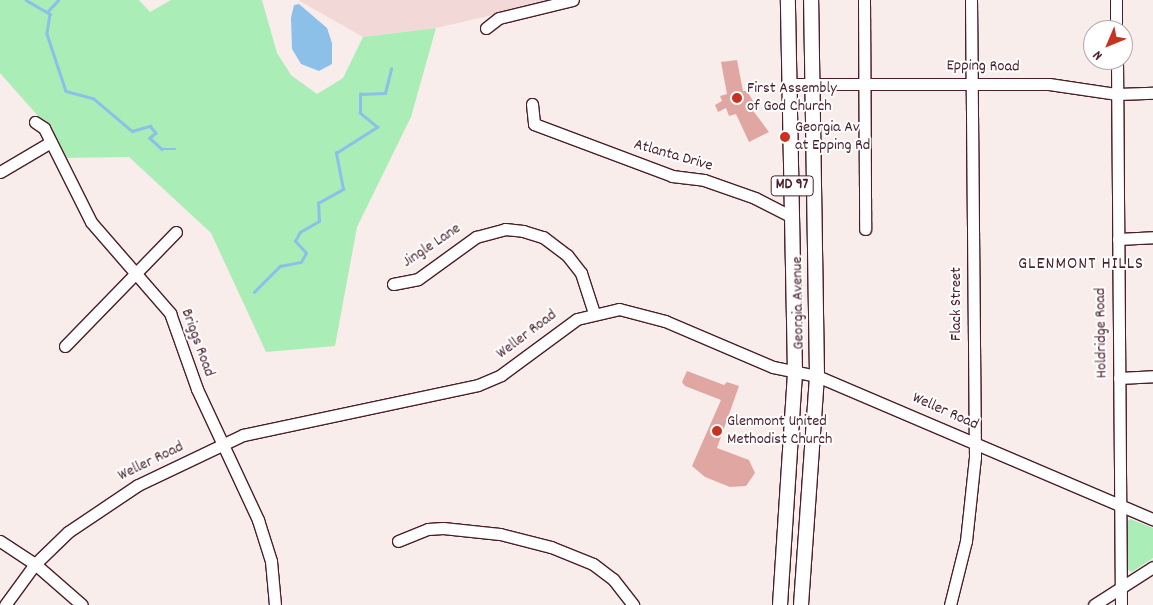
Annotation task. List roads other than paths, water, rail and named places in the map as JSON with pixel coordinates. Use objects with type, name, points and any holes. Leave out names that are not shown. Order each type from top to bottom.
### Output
[{"type":"main road","name":"Georgia Avenue","points":[[780,605],[796,372],[788,0]]},
{"type":"main road","name":"Georgia Avenue","points":[[800,605],[817,376],[812,0]]},
{"type":"street","points":[[486,28],[499,18],[573,0]]},
{"type":"street","points":[[864,0],[864,229]]},
{"type":"street","name":"Flack Street","points":[[950,605],[966,541],[974,443],[971,0]]},
{"type":"street","points":[[1116,0],[1116,20]]},
{"type":"street","name":"Holdridge Road","points":[[1116,70],[1118,505],[1121,605]]},
{"type":"street","name":"Epping Road","points":[[790,84],[972,82],[1049,84],[1117,94],[1153,93]]},
{"type":"street","name":"Atlanta Drive","points":[[532,104],[534,124],[672,176],[704,180],[755,198],[792,217]]},
{"type":"street","name":"Briggs Road","points":[[35,122],[44,128],[91,222],[108,247],[136,273],[170,313],[197,389],[258,520],[270,562],[276,605]]},
{"type":"street","points":[[0,172],[51,142]]},
{"type":"street","name":"Jingle Lane","points":[[393,284],[418,278],[476,237],[506,229],[523,231],[543,237],[567,255],[581,273],[594,313]]},
{"type":"street","points":[[65,346],[176,232]]},
{"type":"street","points":[[1118,239],[1153,238]]},
{"type":"street","name":"Weller Road","points":[[4,605],[35,564],[68,532],[109,502],[224,445],[269,428],[478,385],[521,362],[559,329],[594,313],[619,309],[635,311],[773,367],[817,376],[1153,519]]},
{"type":"street","points":[[1119,378],[1153,376]]},
{"type":"street","points":[[398,541],[428,529],[442,528],[500,534],[552,547],[592,564],[613,579],[633,605]]},
{"type":"street","points":[[0,541],[35,564],[82,605]]},
{"type":"street","points":[[1094,605],[1153,567]]},
{"type":"water","points":[[299,4],[327,28],[332,43],[332,64],[319,71],[301,64],[292,49],[291,18],[294,5]]},
{"type":"waterway","points":[[26,0],[50,14],[47,34],[66,91],[93,98],[132,131],[150,126],[156,133],[150,138],[162,149],[175,149]]},
{"type":"waterway","points":[[47,12],[58,0]]},
{"type":"waterway","points":[[254,292],[280,266],[301,262],[306,253],[295,241],[300,232],[319,221],[318,203],[343,189],[336,153],[377,127],[360,113],[360,94],[385,93],[391,69]]},
{"type":"place","name":"First Assembly of God Church","points":[[737,98]]},
{"type":"place","name":"Georgia Av at Epping Rd","points":[[785,137]]},
{"type":"place","name":"Glenmont United Methodist Church","points":[[717,431]]},
{"type":"district","name":"GLENMONT HILLS","points":[[1081,265]]}]
